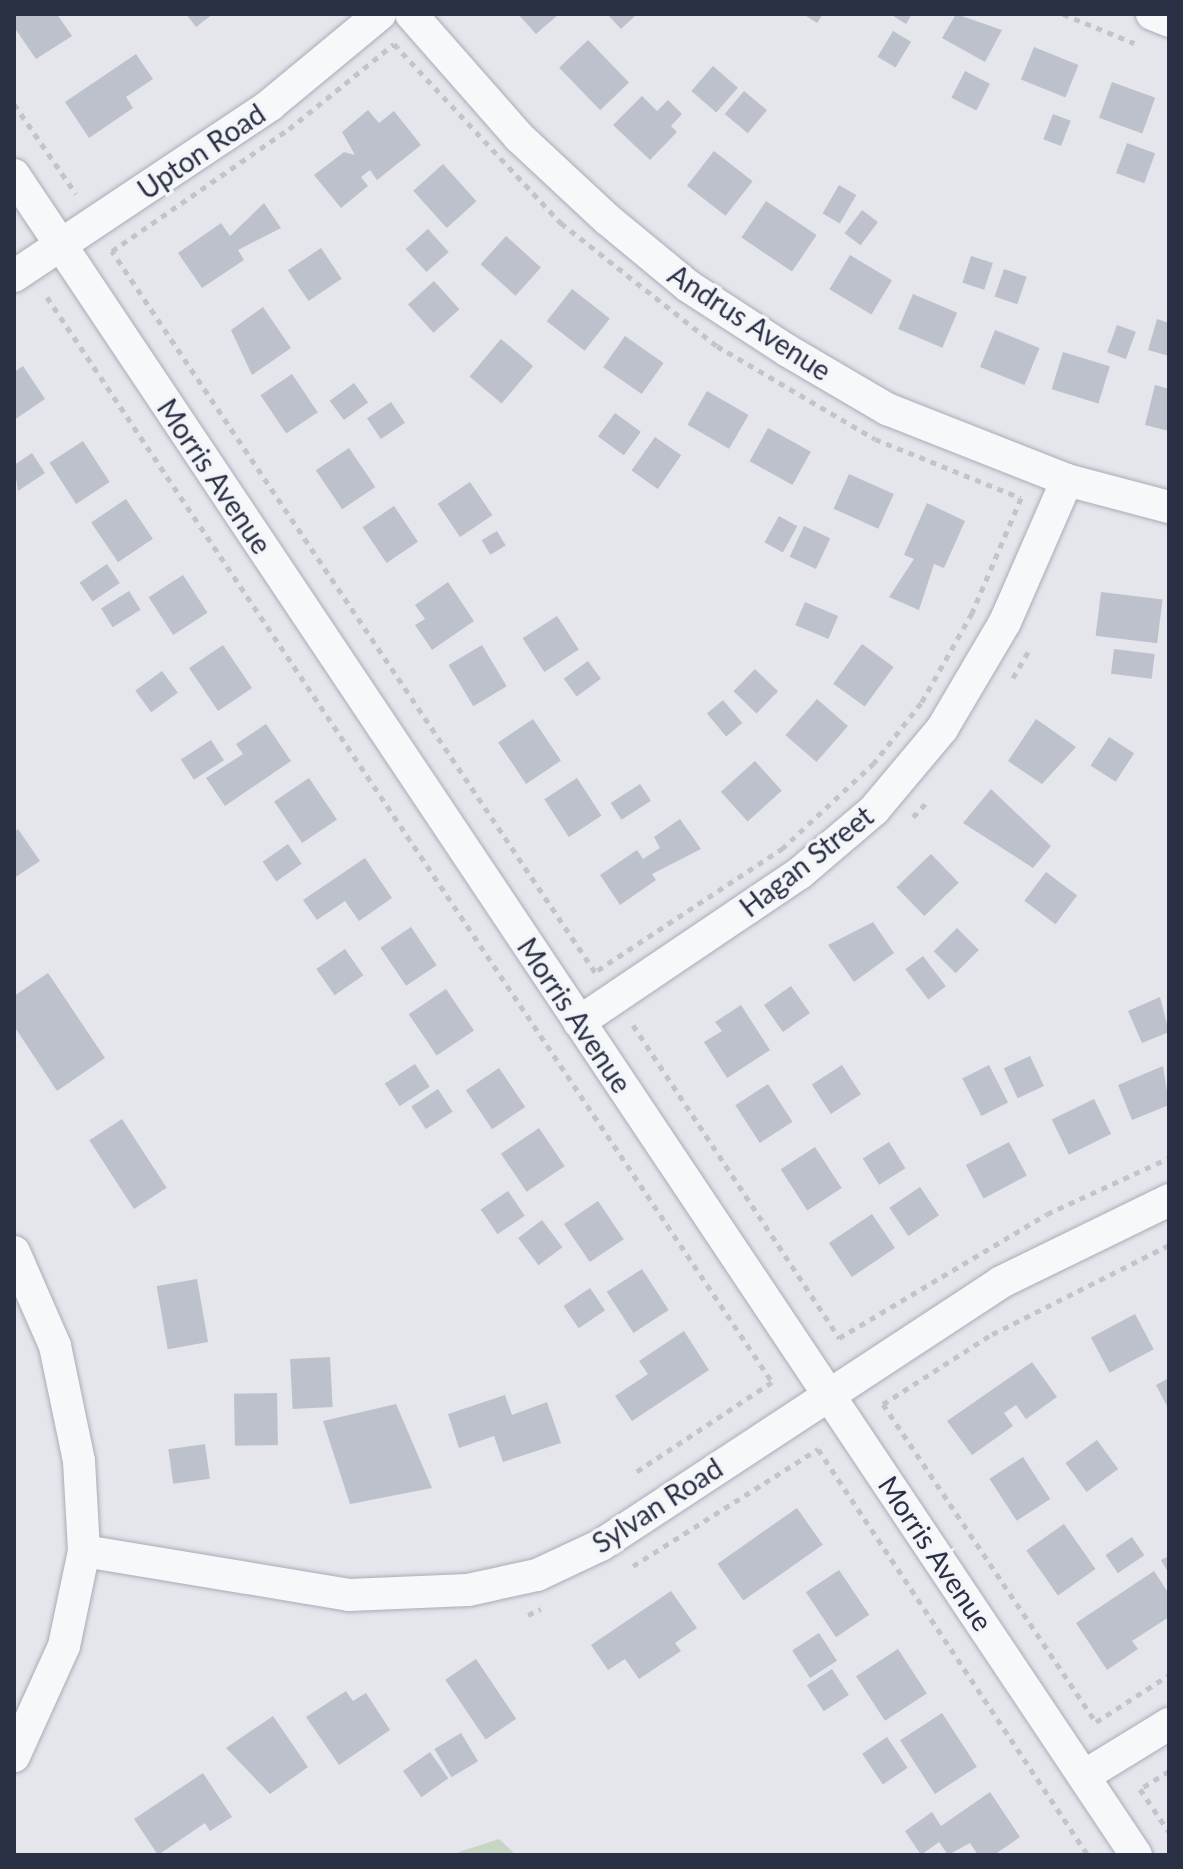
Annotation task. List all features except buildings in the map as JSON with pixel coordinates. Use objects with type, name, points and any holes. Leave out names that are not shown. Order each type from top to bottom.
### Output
[{"type":"street","name":"Upton Road","points":[[14,276],[270,105],[380,14]]},
{"type":"street","name":"Andrus Avenue","points":[[411,14],[519,137],[688,286],[887,409],[1067,480],[1169,507]]},
{"type":"street","points":[[1152,14],[1169,21]]},
{"type":"street","name":"Morris Avenue","points":[[14,175],[1136,1855]]},
{"type":"street","name":"Hagan Street","points":[[579,1022],[800,873],[874,810],[942,729],[1005,622],[1067,480]]},
{"type":"street","name":"Sylvan Road","points":[[84,1551],[349,1595],[468,1590],[537,1575],[601,1545],[828,1391],[1001,1282],[1169,1200]]},
{"type":"street","points":[[14,1252],[55,1346],[79,1461],[84,1551],[64,1646],[14,1756]]},
{"type":"street","points":[[1084,1776],[1169,1724]]},
{"type":"path","points":[[1063,14],[1141,45]]},
{"type":"path","points":[[394,44],[561,223],[717,346],[875,439],[1021,498],[972,613],[921,703],[874,763],[783,848],[595,972],[112,251],[289,129],[394,44]]},
{"type":"path","points":[[14,104],[75,195],[87,187]]},
{"type":"path","points":[[47,297],[772,1382],[633,1474]]},
{"type":"path","points":[[1005,691],[1033,642]]},
{"type":"path","points":[[909,822],[939,787]]},
{"type":"path","points":[[644,1017],[631,1026],[839,1338],[1047,1214],[1169,1158]]},
{"type":"path","points":[[1169,1245],[989,1336],[883,1404],[1096,1722],[1169,1675]]},
{"type":"path","points":[[620,1574],[818,1449],[1088,1855]]},
{"type":"path","points":[[528,1615],[554,1604]]},
{"type":"path","points":[[1169,1771],[1140,1789],[1169,1832]]},
{"type":"green space","points":[[499,1839],[516,1855],[456,1855],[456,1853]]}]
